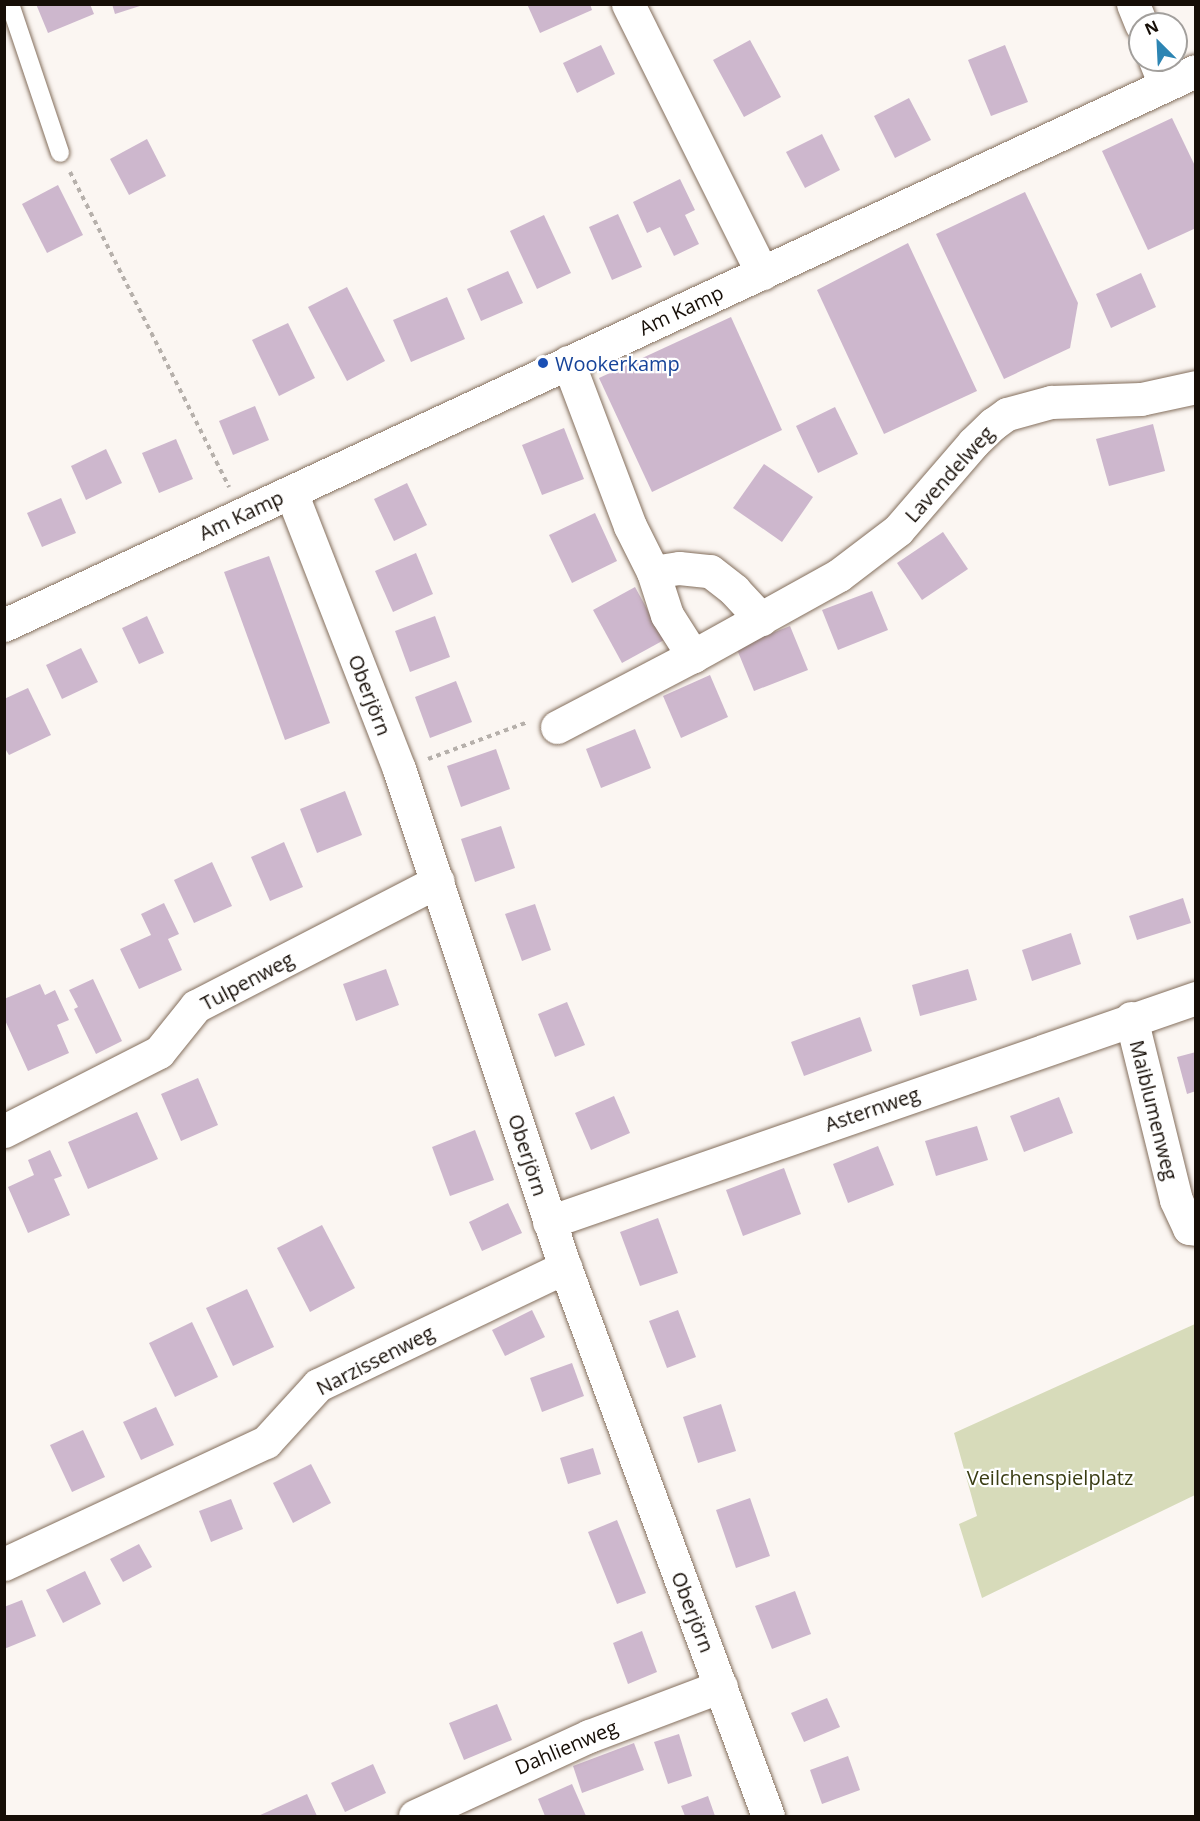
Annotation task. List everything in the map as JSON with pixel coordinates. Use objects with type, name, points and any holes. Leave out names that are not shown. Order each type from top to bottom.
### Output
[{"type":"street","points":[[628,4],[762,273]]},
{"type":"street","name":"Am Kamp","points":[[4,626],[762,273],[1160,73],[1196,71]]},
{"type":"street","points":[[567,362],[630,526],[653,572],[668,615],[693,656]]},
{"type":"street","name":"Lavendelweg","points":[[557,727],[693,656],[839,575],[898,530],[973,443],[1007,414],[1051,402],[1141,399],[1196,387]]},
{"type":"street","name":"Oberjörn","points":[[291,492],[399,769],[564,1267],[768,1816]]},
{"type":"street","points":[[653,572],[680,567],[710,572],[734,590],[761,619]]},
{"type":"street","name":"Tulpenweg","points":[[4,1131],[159,1052],[196,1006],[438,881]]},
{"type":"street","name":"Asternweg","points":[[549,1222],[1131,1018],[1196,998]]},
{"type":"street","name":"Maiblumenweg","points":[[1131,1018],[1176,1200],[1189,1228],[1196,1229]]},
{"type":"street","name":"Narzissenweg","points":[[4,1564],[266,1442],[318,1385],[564,1267]]},
{"type":"street","name":"Dahlienweg","points":[[415,1816],[589,1736],[721,1686]]},
{"type":"lane","points":[[10,4],[60,153]]},
{"type":"path","points":[[60,153],[243,514]]},
{"type":"path","points":[[399,769],[543,717],[551,729],[557,727]]},
{"type":"green space","name":"Veilchenspielplatz","points":[[1195,1324],[1195,1495],[982,1598],[959,1524],[977,1516],[954,1433]]},
{"type":"building","points":[[36,4],[90,4],[94,14],[48,33]]},
{"type":"building","points":[[112,4],[143,4],[143,5],[115,14]]},
{"type":"building","points":[[527,4],[590,4],[592,10],[540,33]]},
{"type":"building","points":[[750,40],[781,97],[744,117],[713,60]]},
{"type":"building","points":[[601,45],[615,74],[577,93],[563,63]]},
{"type":"building","points":[[1005,45],[1028,102],[991,116],[968,60]]},
{"type":"building","points":[[909,98],[931,140],[895,158],[874,116]]},
{"type":"building","points":[[1172,118],[1196,168],[1196,228],[1148,250],[1102,151]]},
{"type":"building","points":[[822,134],[840,170],[805,188],[786,152]]},
{"type":"building","points":[[147,139],[166,176],[129,195],[110,159]]},
{"type":"building","points":[[680,179],[695,210],[685,215],[699,244],[674,256],[660,227],[647,233],[633,202]]},
{"type":"building","points":[[58,185],[83,235],[47,253],[22,204]]},
{"type":"building","points":[[1025,192],[1078,303],[1070,348],[1004,379],[936,234]]},
{"type":"building","points":[[618,214],[642,267],[612,280],[589,227]]},
{"type":"building","points":[[544,215],[571,273],[537,289],[510,231]]},
{"type":"building","points":[[908,243],[977,391],[884,434],[817,290]]},
{"type":"building","points":[[508,271],[523,303],[481,321],[467,289]]},
{"type":"building","points":[[1141,273],[1156,307],[1111,328],[1096,294]]},
{"type":"building","points":[[347,287],[385,361],[347,381],[308,307]]},
{"type":"building","points":[[447,297],[465,339],[411,362],[393,320]]},
{"type":"building","points":[[731,317],[782,430],[652,492],[599,378]]},
{"type":"building","points":[[288,323],[315,378],[279,396],[252,340]]},
{"type":"building","points":[[255,406],[269,440],[233,455],[219,421]]},
{"type":"building","points":[[835,407],[858,454],[818,473],[796,426]]},
{"type":"building","points":[[1153,424],[1165,471],[1109,486],[1096,439]]},
{"type":"building","points":[[564,428],[584,479],[542,495],[522,445]]},
{"type":"building","points":[[176,439],[193,479],[159,493],[142,453]]},
{"type":"building","points":[[106,449],[122,483],[86,500],[71,466]]},
{"type":"building","points":[[764,464],[813,497],[782,542],[733,508]]},
{"type":"building","points":[[407,483],[427,525],[394,541],[374,499]]},
{"type":"building","points":[[61,498],[76,533],[42,547],[27,513]]},
{"type":"building","points":[[595,513],[617,561],[572,583],[549,535]]},
{"type":"building","points":[[943,532],[968,569],[922,600],[897,563]]},
{"type":"building","points":[[416,553],[433,594],[393,612],[375,571]]},
{"type":"building","points":[[269,556],[330,723],[285,740],[224,572]]},
{"type":"building","points":[[635,587],[664,640],[622,663],[593,610]]},
{"type":"building","points":[[872,591],[888,630],[838,650],[822,610]]},
{"type":"building","points":[[147,616],[164,653],[139,664],[122,628]]},
{"type":"building","points":[[435,616],[450,657],[410,672],[395,631]]},
{"type":"building","points":[[790,626],[808,670],[754,691],[736,647]]},
{"type":"building","points":[[81,648],[98,682],[62,699],[46,665]]},
{"type":"building","points":[[710,675],[728,717],[681,738],[663,696]]},
{"type":"building","points":[[456,681],[472,722],[430,738],[415,697]]},
{"type":"building","points":[[28,688],[51,735],[9,755],[4,747],[4,699]]},
{"type":"building","points":[[635,729],[651,768],[601,788],[586,749]]},
{"type":"building","points":[[496,749],[510,789],[461,807],[447,766]]},
{"type":"building","points":[[345,791],[362,835],[317,853],[300,809]]},
{"type":"building","points":[[501,826],[515,868],[475,882],[461,839]]},
{"type":"building","points":[[284,842],[303,887],[270,901],[251,857]]},
{"type":"building","points":[[212,862],[232,906],[194,923],[174,880]]},
{"type":"building","points":[[1183,898],[1191,923],[1137,940],[1129,916]]},
{"type":"building","points":[[164,903],[179,934],[168,939],[182,970],[139,989],[120,949],[151,935],[141,914]]},
{"type":"building","points":[[535,904],[551,950],[522,961],[505,914]]},
{"type":"building","points":[[1071,933],[1081,964],[1032,981],[1022,950]]},
{"type":"building","points":[[386,969],[399,1005],[356,1021],[343,984]]},
{"type":"building","points":[[968,969],[977,1000],[920,1016],[912,985]]},
{"type":"building","points":[[93,979],[122,1041],[96,1054],[74,1009],[78,1007],[69,990]]},
{"type":"building","points":[[40,984],[45,995],[55,990],[69,1020],[57,1025],[69,1053],[28,1071],[4,1018],[4,999]]},
{"type":"building","points":[[567,1002],[585,1045],[555,1057],[538,1014]]},
{"type":"building","points":[[860,1017],[872,1051],[804,1076],[791,1042]]},
{"type":"building","points":[[1196,1052],[1196,1091],[1187,1094],[1177,1057]]},
{"type":"building","points":[[198,1078],[218,1125],[181,1141],[161,1094]]},
{"type":"building","points":[[614,1096],[630,1133],[591,1150],[575,1113]]},
{"type":"building","points":[[1059,1097],[1073,1133],[1024,1152],[1010,1116]]},
{"type":"building","points":[[137,1112],[158,1159],[88,1189],[68,1142]]},
{"type":"building","points":[[977,1126],[988,1160],[936,1176],[925,1141]]},
{"type":"building","points":[[475,1130],[494,1180],[450,1196],[432,1147]]},
{"type":"building","points":[[878,1146],[894,1185],[848,1203],[833,1164]]},
{"type":"building","points":[[50,1150],[62,1176],[54,1179],[70,1215],[28,1233],[8,1187],[34,1175],[28,1160]]},
{"type":"building","points":[[784,1168],[801,1214],[743,1236],[726,1190]]},
{"type":"building","points":[[508,1203],[522,1233],[482,1251],[469,1222]]},
{"type":"building","points":[[658,1218],[678,1273],[640,1286],[620,1232]]},
{"type":"building","points":[[322,1225],[355,1288],[310,1312],[277,1248]]},
{"type":"building","points":[[247,1289],[274,1347],[233,1366],[206,1308]]},
{"type":"building","points":[[532,1310],[545,1337],[505,1356],[492,1330]]},
{"type":"building","points":[[678,1310],[696,1357],[667,1368],[649,1321]]},
{"type":"building","points":[[192,1322],[218,1377],[175,1397],[149,1343]]},
{"type":"building","points":[[572,1363],[584,1396],[542,1412],[530,1378]]},
{"type":"building","points":[[721,1404],[736,1451],[698,1463],[683,1417]]},
{"type":"building","points":[[156,1407],[174,1445],[141,1460],[123,1422]]},
{"type":"building","points":[[83,1430],[105,1477],[72,1492],[50,1445]]},
{"type":"building","points":[[593,1448],[601,1474],[568,1484],[560,1458]]},
{"type":"building","points":[[311,1464],[331,1503],[293,1523],[273,1483]]},
{"type":"building","points":[[750,1498],[770,1556],[736,1568],[716,1510]]},
{"type":"building","points":[[231,1499],[243,1529],[211,1542],[199,1511]]},
{"type":"building","points":[[617,1520],[646,1593],[617,1604],[588,1532]]},
{"type":"building","points":[[139,1544],[152,1567],[123,1582],[110,1559]]},
{"type":"building","points":[[85,1571],[101,1604],[63,1623],[46,1590]]},
{"type":"building","points":[[795,1591],[811,1634],[772,1649],[755,1606]]},
{"type":"building","points":[[22,1600],[36,1636],[4,1649],[4,1607]]},
{"type":"building","points":[[642,1631],[657,1672],[628,1684],[613,1643]]},
{"type":"building","points":[[827,1698],[840,1727],[804,1742],[791,1713]]},
{"type":"building","points":[[497,1704],[512,1740],[464,1760],[449,1723]]},
{"type":"building","points":[[679,1734],[692,1776],[668,1784],[654,1742]]},
{"type":"building","points":[[634,1743],[644,1770],[582,1793],[573,1766]]},
{"type":"building","points":[[848,1756],[860,1790],[822,1804],[810,1770]]},
{"type":"building","points":[[373,1764],[386,1793],[345,1812],[331,1783]]},
{"type":"building","points":[[572,1784],[586,1816],[545,1816],[538,1799]]},
{"type":"building","points":[[307,1794],[317,1816],[258,1816],[267,1812]]},
{"type":"building","points":[[708,1796],[715,1816],[685,1816],[681,1806]]},
{"type":"place","name":"Wookerkamp","points":[[543,363]]}]
